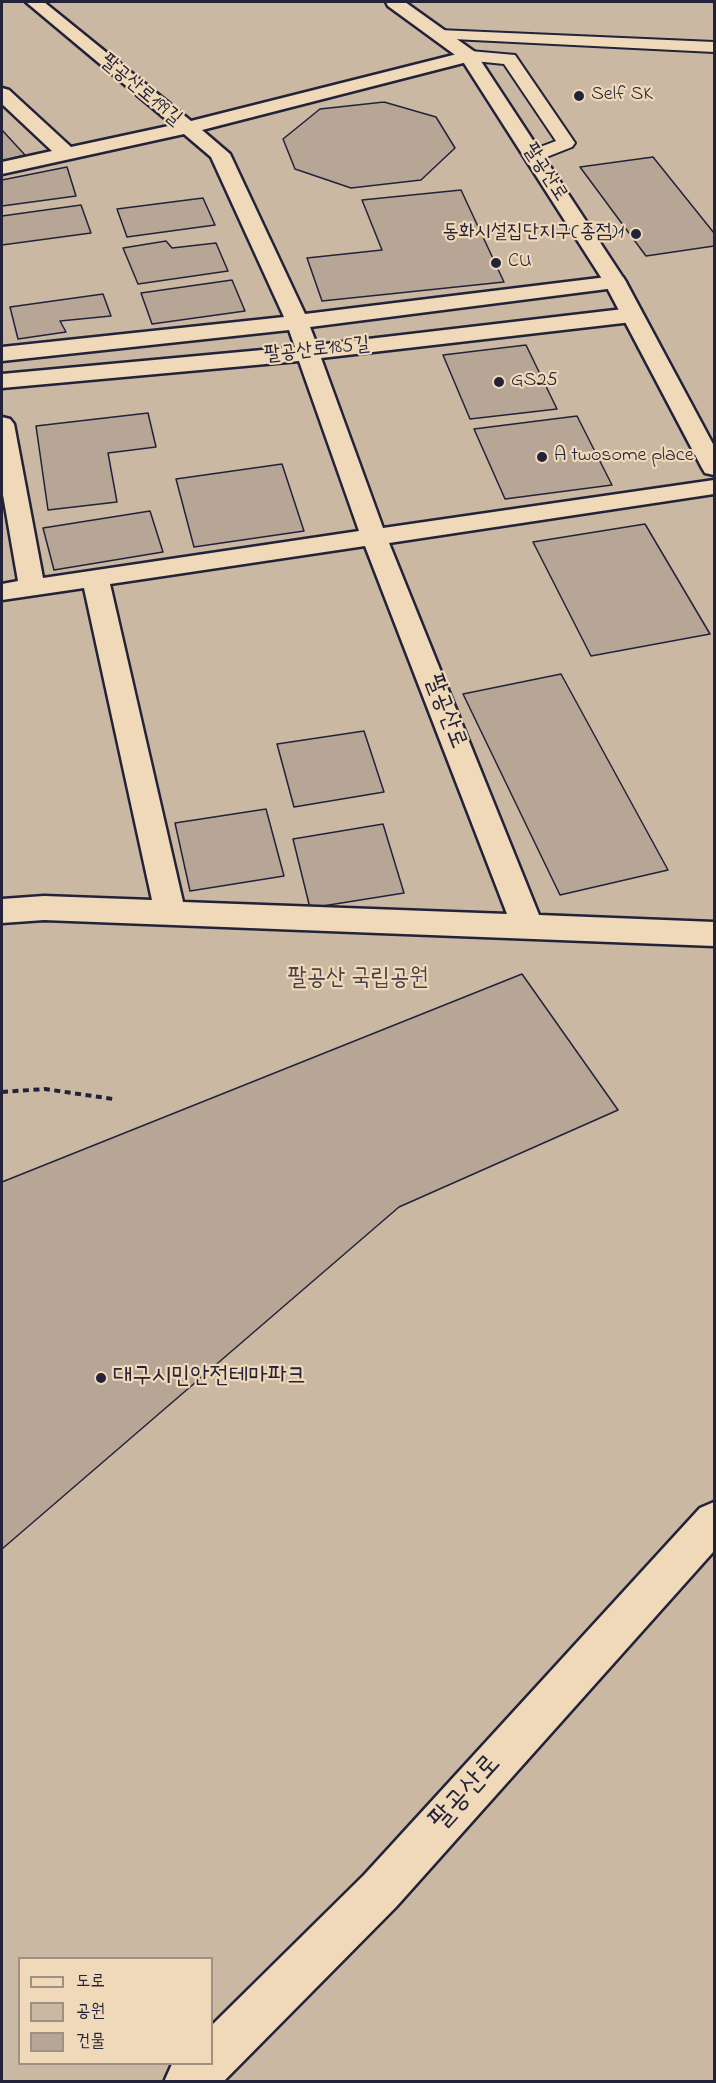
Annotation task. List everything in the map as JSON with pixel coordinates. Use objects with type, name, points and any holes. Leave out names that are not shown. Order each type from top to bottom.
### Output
[{"type":"street","name":"팔공산로199길","points":[[34,2],[186,128]]},
{"type":"street","name":"팔공산로","points":[[394,2],[469,56],[615,282],[714,468]]},
{"type":"street","points":[[186,128],[469,56]]},
{"type":"street","points":[[2,93],[67,154]]},
{"type":"street","name":"팔공산로199길","points":[[2,168],[186,128]]},
{"type":"street","name":"팔공산로","points":[[186,128],[220,154],[297,322],[374,537],[528,927]]},
{"type":"street","name":"팔공산로185길","points":[[3,361],[615,282]]},
{"type":"street","name":"팔공산로185길","points":[[2,381],[309,353],[632,315]]},
{"type":"street","points":[[2,330],[3,361]]},
{"type":"street","points":[[2,424],[32,588]]},
{"type":"street","points":[[2,592],[714,487]]},
{"type":"street","points":[[95,578],[170,912]]},
{"type":"street","points":[[2,911],[44,908],[170,912],[714,934]]},
{"type":"street","name":"팔공산로","points":[[213,2057],[380,1891],[714,1522]]},
{"type":"street","points":[[188,2082],[205,2065]]},
{"type":"lane","points":[[439,34],[714,47]]},
{"type":"lane","points":[[469,56],[509,59],[566,143],[533,156]]},
{"type":"path","points":[[2,1092],[45,1089],[113,1099]]},
{"type":"green space","name":"팔공산 국립공원","points":[[2,2],[714,2],[714,2081],[2,2082]]},
{"type":"building","points":[[384,102],[436,117],[455,148],[421,180],[351,188],[295,169],[283,139],[320,109]]},
{"type":"building","points":[[2,130],[25,155],[2,161]]},
{"type":"building","points":[[653,157],[714,233],[714,246],[646,256],[580,167]]},
{"type":"building","points":[[67,167],[76,196],[2,206],[2,180]]},
{"type":"building","points":[[461,190],[504,282],[322,301],[307,258],[382,250],[362,200]]},
{"type":"building","points":[[203,198],[215,225],[127,237],[117,209]]},
{"type":"building","points":[[81,205],[91,233],[2,245],[2,216]]},
{"type":"building","points":[[166,241],[172,248],[216,243],[228,271],[138,284],[123,248]]},
{"type":"building","points":[[232,280],[245,311],[152,324],[141,293]]},
{"type":"building","points":[[103,294],[111,316],[60,321],[66,332],[18,339],[10,307]]},
{"type":"building","name":"GS25","points":[[526,345],[557,409],[470,419],[443,355]]},
{"type":"building","points":[[148,413],[156,447],[108,453],[117,502],[48,510],[36,426]]},
{"type":"building","name":"A twosome place","points":[[577,416],[612,485],[505,499],[474,429]]},
{"type":"building","points":[[282,464],[304,531],[194,547],[176,479]]},
{"type":"building","points":[[150,511],[163,552],[54,570],[43,528]]},
{"type":"building","points":[[645,524],[710,634],[591,656],[533,542]]},
{"type":"building","points":[[561,674],[668,870],[560,895],[463,694]]},
{"type":"building","points":[[364,731],[384,792],[294,807],[277,744]]},
{"type":"building","points":[[266,809],[284,876],[190,891],[175,823]]},
{"type":"building","points":[[383,824],[404,893],[310,908],[293,839]]},
{"type":"building","name":"대구시민안전테마파크","points":[[522,974],[618,1110],[399,1207],[2,1549],[2,1182]]},
{"type":"place","name":"Self SK","points":[[579,96]]},
{"type":"place","name":"동화시설집단지구(종점)1","points":[[636,234]]},
{"type":"place","name":"CU","points":[[496,263]]},
{"type":"place","name":"GS25","points":[[499,382]]},
{"type":"place","name":"A twosome place","points":[[542,457]]},
{"type":"place","name":"대구시민안전테마파크","points":[[101,1378]]}]
